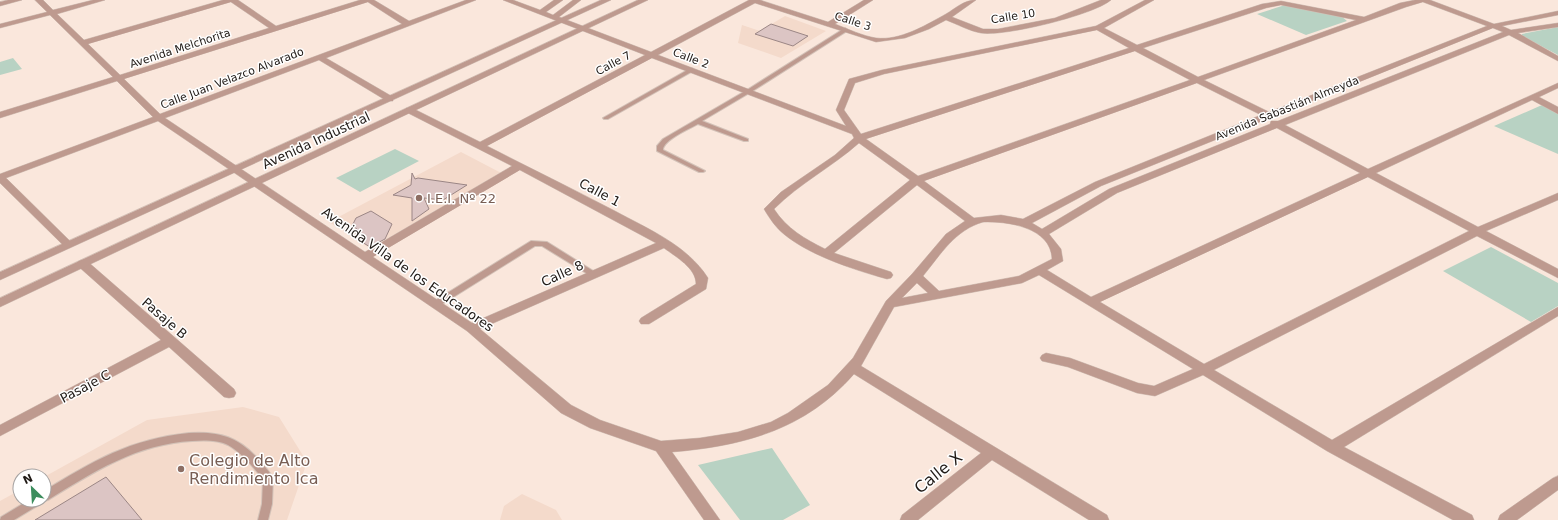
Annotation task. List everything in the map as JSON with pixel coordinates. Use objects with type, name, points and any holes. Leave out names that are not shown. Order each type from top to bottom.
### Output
[{"type":"street","points":[[0,4],[18,0]]},
{"type":"street","name":"Avenida Villa de los Educadores","points":[[39,0],[158,117],[471,328],[566,409],[595,424],[660,447]]},
{"type":"street","points":[[0,26],[101,0]]},
{"type":"street","points":[[83,43],[232,0],[275,29]]},
{"type":"street","points":[[368,0],[408,24]]},
{"type":"street","name":"Avenida Melchorita","points":[[0,115],[368,0]]},
{"type":"street","name":"Calle Juan Velazco Alvarado","points":[[0,177],[472,0]]},
{"type":"street","name":"Calle 2","points":[[507,0],[749,91],[857,135]]},
{"type":"street","points":[[541,13],[559,0]]},
{"type":"street","points":[[557,19],[577,0]]},
{"type":"street","name":"Avenida Industrial","points":[[0,303],[83,264],[390,99],[557,19],[607,0]]},
{"type":"street","name":"Avenida Industrial","points":[[0,276],[69,245],[409,110],[644,0]]},
{"type":"street","name":"Calle 3","points":[[754,0],[876,40],[887,40],[909,35],[946,17],[972,0]]},
{"type":"street","name":"Calle 7","points":[[480,146],[754,0]]},
{"type":"street","points":[[829,25],[869,0]]},
{"type":"street","name":"Calle 10","points":[[946,17],[982,31],[998,31],[1057,20],[1106,0]]},
{"type":"street","points":[[972,221],[857,135],[840,110],[852,81],[882,72],[1098,28],[1150,0]]},
{"type":"street","points":[[1270,0],[1364,19]]},
{"type":"street","points":[[1396,0],[1411,3]]},
{"type":"street","points":[[827,253],[917,180],[1364,19],[1411,3],[1445,0]]},
{"type":"street","points":[[1426,1],[1510,32],[1558,59]]},
{"type":"street","points":[[887,275],[803,243],[786,232],[772,219],[769,209],[779,198],[803,178],[839,156],[857,135],[1265,6],[1281,3]]},
{"type":"street","name":"Avenida Sabastián Almeyda","points":[[1024,223],[1098,184],[1493,26],[1558,14]]},
{"type":"street","name":"Avenida Sabastián Almeyda","points":[[1042,233],[1113,191],[1410,70],[1510,32],[1558,25]]},
{"type":"street","points":[[1098,28],[1266,116],[1277,124],[1558,274]]},
{"type":"street","points":[[319,57],[390,99]]},
{"type":"street","points":[[1092,301],[1558,84]]},
{"type":"street","points":[[1532,97],[1558,111]]},
{"type":"street","name":"Calle 1","points":[[409,110],[518,167],[588,201],[665,243],[692,264],[702,278],[702,286],[645,321]]},
{"type":"street","points":[[366,256],[518,167]]},
{"type":"street","points":[[0,177],[69,245]]},
{"type":"street","points":[[1046,358],[1070,363],[1137,388],[1155,391],[1203,370],[1478,232],[1558,196]]},
{"type":"street","points":[[660,447],[738,438],[785,422],[810,406],[853,367],[890,304],[917,276],[956,230],[972,221],[988,218],[1005,218],[1024,223],[1042,233],[1056,249],[1057,261],[1040,271],[1022,278],[938,296],[890,304]]},
{"type":"street","name":"Calle 8","points":[[471,328],[665,243]]},
{"type":"street","name":"Pasaje B","points":[[83,264],[229,393]]},
{"type":"street","points":[[1040,271],[1332,447],[1467,520]]},
{"type":"street","points":[[917,276],[938,296]]},
{"type":"street","points":[[1332,447],[1558,311]]},
{"type":"street","name":"Pasaje C","points":[[0,431],[170,341]]},
{"type":"street","points":[[853,367],[1102,520]]},
{"type":"street","points":[[660,447],[714,520]]},
{"type":"street","name":"Calle X","points":[[907,520],[991,452]]},
{"type":"street","points":[[1506,520],[1558,482]]},
{"type":"lane","points":[[702,171],[660,151],[660,146],[665,140],[749,91],[845,30]]},
{"type":"lane","points":[[606,118],[691,70]]},
{"type":"lane","points":[[697,121],[746,140]]},
{"type":"lane","points":[[436,304],[534,243],[544,244],[594,274]]},
{"type":"lane","points":[[52,491],[100,462],[135,446],[170,438],[205,436],[230,442],[250,457],[268,478],[267,504],[263,520]]},
{"type":"lane","points":[[6,520],[25,508]]},
{"type":"shaded area","points":[[785,16],[826,31],[781,58],[738,43],[742,25],[760,31]]},
{"type":"shaded area","name":"I.E.I. Nº 22","points":[[461,152],[505,175],[373,250],[329,222]]},
{"type":"shaded area","name":"Colegio de Alto Rendimiento Ica","points":[[243,407],[279,417],[307,462],[287,520],[0,520],[0,501],[12,494],[12,508],[52,508],[52,473],[147,420]]},
{"type":"shaded area","points":[[522,494],[556,510],[562,520],[500,520],[504,506]]},
{"type":"green space","points":[[1285,5],[1341,16],[1347,21],[1306,35],[1257,14]]},
{"type":"green space","points":[[1558,27],[1558,55],[1522,36],[1522,34]]},
{"type":"green space","points":[[13,58],[22,69],[0,75],[0,62]]},
{"type":"green space","points":[[1542,105],[1558,114],[1558,154],[1494,126]]},
{"type":"green space","points":[[395,149],[419,161],[360,192],[336,178]]},
{"type":"green space","points":[[1491,247],[1558,283],[1558,306],[1531,322],[1443,271]]},
{"type":"green space","points":[[772,448],[810,505],[783,520],[740,520],[698,465]]},
{"type":"building","points":[[771,24],[808,36],[793,46],[755,34]]},
{"type":"building","points":[[412,173],[415,179],[418,178],[467,185],[443,200],[424,198],[429,209],[412,221],[412,198],[393,195],[411,185]]},
{"type":"building","points":[[371,211],[392,224],[385,239],[370,247],[362,242],[363,239],[356,234],[357,229],[352,226],[356,218]]},
{"type":"building","points":[[106,477],[142,520],[35,520]]},
{"type":"place","name":"I.E.I. Nº 22","points":[[419,198]]},
{"type":"place","name":"Colegio de Alto Rendimiento Ica","points":[[181,469]]}]
